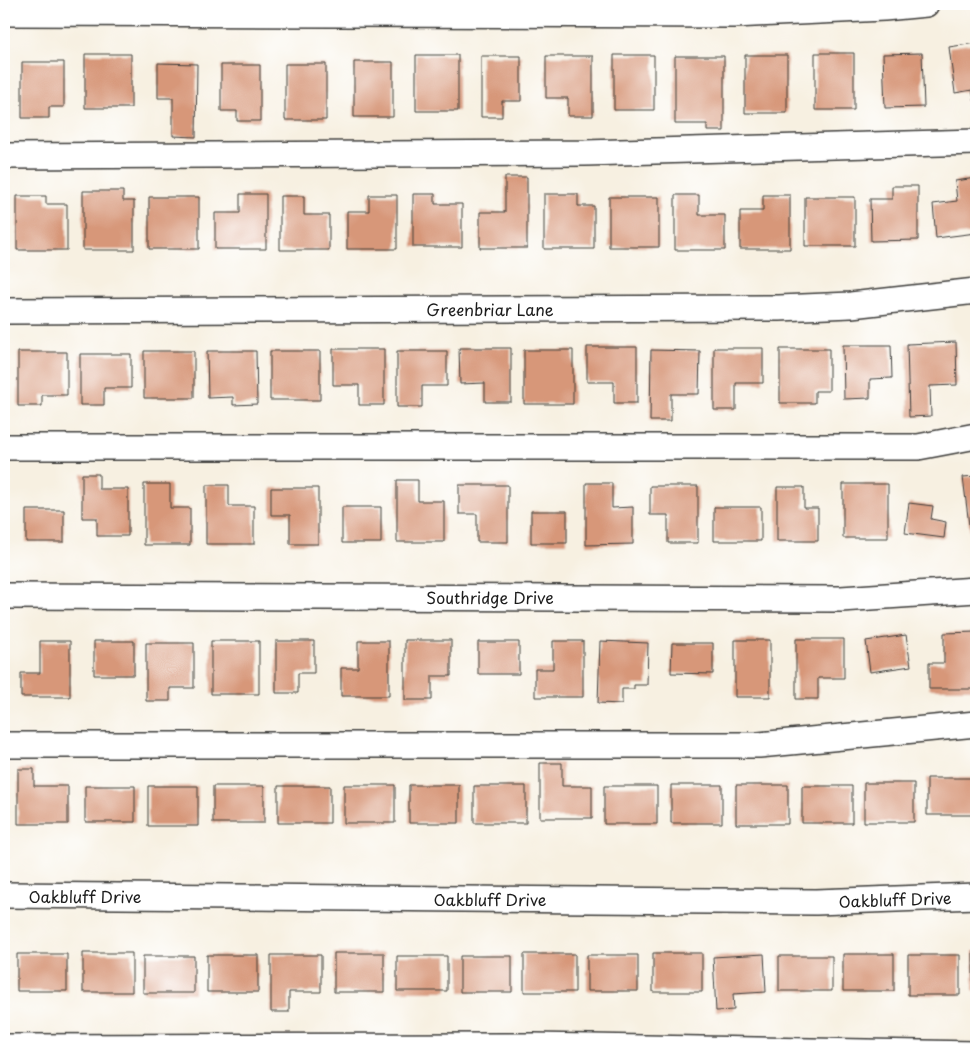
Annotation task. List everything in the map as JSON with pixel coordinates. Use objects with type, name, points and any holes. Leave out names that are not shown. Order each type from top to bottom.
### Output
[{"type":"street","points":[[4,13],[734,14],[884,8],[926,4]]},
{"type":"street","points":[[4,156],[585,153],[976,142]]},
{"type":"street","name":"Greenbriar Lane","points":[[4,311],[779,308],[851,305],[976,291]]},
{"type":"street","points":[[4,447],[918,447],[976,436]]},
{"type":"street","name":"Southridge Drive","points":[[4,596],[841,598],[976,590]]},
{"type":"street","points":[[4,745],[759,745],[976,724]]},
{"type":"street","name":"Oakbluff Drive","points":[[4,895],[816,902],[976,896]]},
{"type":"street","points":[[4,1047],[976,1054]]},
{"type":"building","points":[[976,43],[975,104],[972,90],[955,93],[949,47]]},
{"type":"building","points":[[815,53],[854,53],[854,110],[815,110]]},
{"type":"building","points":[[922,53],[924,107],[885,108],[883,54]]},
{"type":"building","points":[[85,54],[131,54],[131,108],[85,108]]},
{"type":"building","points":[[416,55],[458,55],[458,111],[416,111]]},
{"type":"building","points":[[614,55],[654,55],[654,110],[614,110]]},
{"type":"building","points":[[745,55],[787,55],[787,113],[745,113]]},
{"type":"building","points":[[481,56],[521,56],[521,101],[502,101],[502,117],[481,117]]},
{"type":"building","points":[[546,56],[593,56],[593,116],[568,116],[568,98],[546,98]]},
{"type":"building","points":[[675,56],[724,56],[724,131],[707,131],[707,124],[675,124]]},
{"type":"building","points":[[22,62],[64,62],[64,107],[49,107],[49,118],[22,118]]},
{"type":"building","points":[[354,62],[393,62],[393,117],[354,117]]},
{"type":"building","points":[[158,63],[197,64],[196,137],[173,136],[173,98],[158,98]]},
{"type":"building","points":[[285,64],[326,64],[326,120],[285,120]]},
{"type":"building","points":[[221,65],[260,65],[260,121],[237,121],[237,111],[221,111]]},
{"type":"building","points":[[505,177],[527,177],[527,248],[480,248],[480,212],[505,212]]},
{"type":"building","points":[[976,178],[976,233],[936,238],[933,204],[957,201],[955,181]]},
{"type":"building","points":[[892,186],[918,186],[918,240],[871,241],[870,199],[892,199]]},
{"type":"building","points":[[83,191],[123,191],[123,201],[134,201],[134,250],[83,250]]},
{"type":"building","points":[[240,194],[266,194],[266,249],[215,249],[215,213],[240,213]]},
{"type":"building","points":[[413,194],[435,194],[435,204],[462,204],[462,247],[413,247]]},
{"type":"building","points":[[544,194],[578,194],[578,206],[594,206],[594,249],[544,249]]},
{"type":"building","points":[[369,195],[397,195],[397,249],[347,249],[347,211],[369,211]]},
{"type":"building","points":[[675,195],[699,195],[699,215],[725,215],[725,250],[675,250]]},
{"type":"building","points":[[763,195],[790,195],[790,249],[740,249],[740,211],[763,211]]},
{"type":"building","points":[[17,196],[46,196],[46,204],[67,204],[67,250],[17,250]]},
{"type":"building","points":[[280,196],[304,196],[304,215],[329,215],[329,250],[280,250]]},
{"type":"building","points":[[149,197],[199,197],[199,249],[149,249]]},
{"type":"building","points":[[609,197],[659,197],[659,247],[609,247]]},
{"type":"building","points":[[805,197],[855,197],[855,246],[805,246]]},
{"type":"building","points":[[972,337],[976,337],[976,376],[975,376]]},
{"type":"building","points":[[956,342],[957,385],[930,386],[931,416],[909,417],[907,344]]},
{"type":"building","points":[[843,345],[891,345],[892,378],[870,379],[870,398],[844,399]]},
{"type":"building","points":[[587,347],[637,347],[637,403],[614,403],[614,382],[587,382]]},
{"type":"building","points":[[459,348],[511,348],[511,402],[485,402],[485,383],[460,384]]},
{"type":"building","points":[[714,348],[763,348],[763,383],[736,383],[736,410],[714,410]]},
{"type":"building","points":[[333,349],[384,349],[384,405],[359,405],[359,385],[333,385]]},
{"type":"building","points":[[780,349],[829,349],[829,391],[815,391],[815,403],[780,403]]},
{"type":"building","points":[[524,350],[573,350],[573,404],[524,404]]},
{"type":"building","points":[[651,350],[700,351],[699,394],[671,394],[671,421],[650,421]]},
{"type":"building","points":[[144,351],[194,351],[194,398],[144,398]]},
{"type":"building","points":[[207,351],[256,351],[257,404],[233,405],[233,397],[208,398]]},
{"type":"building","points":[[270,351],[320,351],[320,400],[270,400]]},
{"type":"building","points":[[397,351],[447,351],[447,386],[422,386],[422,407],[397,407]]},
{"type":"building","points":[[18,352],[67,352],[67,395],[42,395],[42,406],[18,406]]},
{"type":"building","points":[[80,354],[131,354],[131,388],[104,388],[104,405],[80,405]]},
{"type":"building","points":[[82,474],[99,474],[99,489],[128,489],[128,536],[97,536],[97,518],[82,518]]},
{"type":"building","points":[[976,476],[976,532],[970,533],[963,477]]},
{"type":"building","points":[[397,480],[418,480],[418,501],[444,501],[444,542],[397,542]]},
{"type":"building","points":[[586,483],[612,483],[612,508],[633,507],[633,544],[586,545]]},
{"type":"building","points":[[144,484],[170,484],[170,508],[190,508],[190,545],[144,545]]},
{"type":"building","points":[[843,484],[888,484],[888,538],[843,538]]},
{"type":"building","points":[[206,485],[229,485],[229,506],[254,506],[254,544],[206,544]]},
{"type":"building","points":[[459,485],[508,485],[508,542],[477,542],[477,514],[459,514]]},
{"type":"building","points":[[650,486],[698,486],[698,543],[668,543],[668,515],[650,515]]},
{"type":"building","points":[[777,487],[804,487],[804,508],[818,508],[818,541],[777,541]]},
{"type":"building","points":[[271,488],[318,488],[318,544],[290,544],[290,515],[271,515]]},
{"type":"building","points":[[909,503],[933,506],[931,519],[946,522],[944,538],[905,533]]},
{"type":"building","points":[[342,507],[381,507],[381,543],[342,543]]},
{"type":"building","points":[[714,507],[761,507],[761,541],[714,541]]},
{"type":"building","points":[[26,510],[64,510],[64,542],[26,542]]},
{"type":"building","points":[[531,511],[567,511],[567,543],[531,543]]},
{"type":"building","points":[[976,632],[976,689],[929,689],[929,663],[944,663],[944,633]]},
{"type":"building","points":[[906,635],[911,666],[870,672],[866,641]]},
{"type":"building","points":[[796,639],[844,639],[844,678],[818,678],[818,699],[796,699]]},
{"type":"building","points":[[405,640],[451,640],[451,676],[432,676],[432,700],[405,700]]},
{"type":"building","points":[[735,640],[770,640],[770,697],[735,697]]},
{"type":"building","points":[[40,641],[70,641],[70,697],[21,697],[21,673],[40,673]]},
{"type":"building","points":[[94,641],[134,641],[134,675],[94,675]]},
{"type":"building","points":[[211,641],[259,641],[259,694],[211,694]]},
{"type":"building","points":[[276,641],[314,641],[314,673],[298,673],[298,693],[276,693]]},
{"type":"building","points":[[358,641],[389,641],[389,696],[341,696],[341,668],[358,668]]},
{"type":"building","points":[[553,641],[583,641],[583,697],[535,697],[535,669],[553,669]]},
{"type":"building","points":[[600,641],[648,643],[647,685],[634,685],[634,689],[622,689],[622,704],[598,703]]},
{"type":"building","points":[[478,642],[519,642],[519,674],[478,674]]},
{"type":"building","points":[[146,643],[194,643],[194,688],[170,688],[170,701],[146,701]]},
{"type":"building","points":[[672,643],[713,643],[713,674],[671,673]]},
{"type":"building","points":[[540,763],[562,763],[562,786],[592,786],[592,818],[540,818]]},
{"type":"building","points":[[18,769],[34,769],[34,786],[68,786],[68,824],[18,824]]},
{"type":"building","points":[[927,778],[976,778],[976,815],[927,815]]},
{"type":"building","points":[[864,783],[914,783],[914,822],[864,822]]},
{"type":"building","points":[[344,785],[395,785],[395,823],[344,823]]},
{"type":"building","points":[[409,785],[459,785],[459,823],[409,823]]},
{"type":"building","points":[[671,785],[722,785],[722,823],[671,823]]},
{"type":"building","points":[[736,785],[788,785],[788,824],[736,824]]},
{"type":"building","points":[[85,786],[135,786],[135,822],[85,822]]},
{"type":"building","points":[[148,786],[198,786],[198,826],[148,826]]},
{"type":"building","points":[[213,786],[264,786],[264,823],[213,823]]},
{"type":"building","points":[[278,786],[330,786],[330,823],[278,823]]},
{"type":"building","points":[[474,786],[526,786],[526,823],[474,823]]},
{"type":"building","points":[[604,786],[657,786],[657,824],[604,824]]},
{"type":"building","points":[[802,786],[852,786],[852,823],[802,823]]},
{"type":"building","points":[[973,951],[976,951],[976,991],[973,991]]},
{"type":"building","points":[[83,953],[132,953],[132,992],[83,992]]},
{"type":"building","points":[[334,953],[384,953],[384,992],[334,992]]},
{"type":"building","points":[[653,953],[702,953],[702,992],[653,992]]},
{"type":"building","points":[[17,954],[67,954],[67,991],[17,991]]},
{"type":"building","points":[[524,954],[575,954],[575,992],[524,992]]},
{"type":"building","points":[[764,954],[766,992],[733,994],[734,1010],[716,1011],[713,957]]},
{"type":"building","points":[[843,954],[894,954],[894,991],[843,991]]},
{"type":"building","points":[[207,955],[258,955],[258,992],[207,992]]},
{"type":"building","points":[[271,955],[321,955],[321,992],[289,992],[289,1012],[271,1012]]},
{"type":"building","points":[[587,955],[638,955],[638,991],[587,991]]},
{"type":"building","points":[[908,955],[960,955],[960,995],[908,995]]},
{"type":"building","points":[[143,956],[194,956],[194,993],[143,993]]},
{"type":"building","points":[[397,956],[447,956],[447,991],[397,991]]},
{"type":"building","points":[[460,956],[512,956],[512,992],[460,992]]},
{"type":"building","points":[[779,956],[832,956],[832,991],[779,991]]}]
